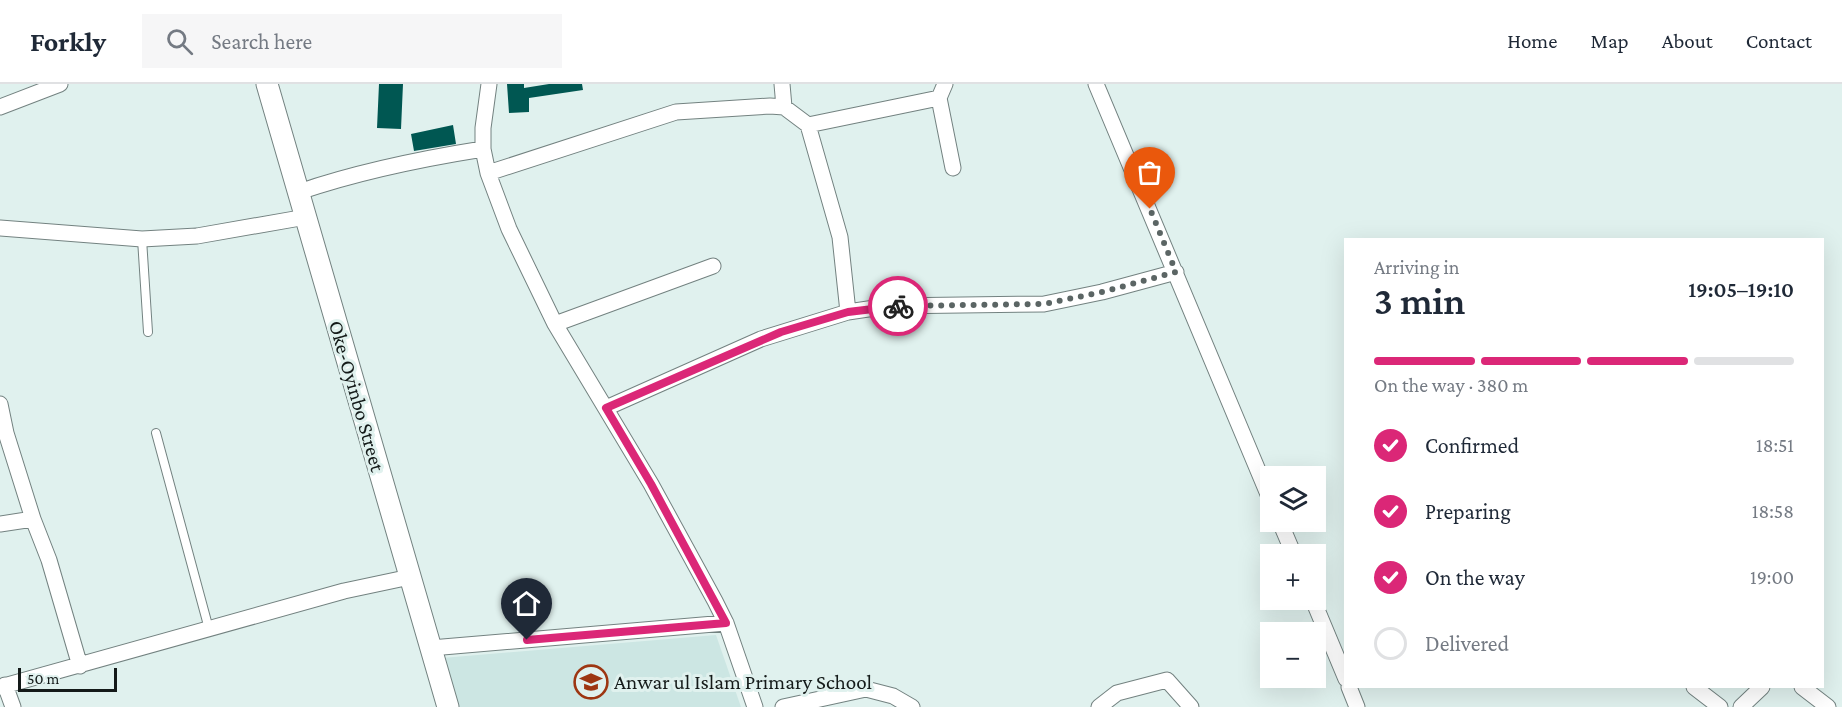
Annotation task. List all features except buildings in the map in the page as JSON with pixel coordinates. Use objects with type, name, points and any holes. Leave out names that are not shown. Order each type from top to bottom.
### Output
[{"type":"main road","name":"Oke-Oyinbo Street","points":[[267,84],[448,707]]},
{"type":"street","points":[[0,107],[60,84]]},
{"type":"street","points":[[487,84],[483,149],[488,173],[509,230],[555,324],[651,484],[726,623],[755,707]]},
{"type":"street","points":[[782,84],[784,107]]},
{"type":"street","points":[[1096,84],[1260,475]]},
{"type":"street","points":[[808,125],[942,91],[953,168]]},
{"type":"street","points":[[488,173],[676,112],[784,107],[808,125],[840,237],[848,312]]},
{"type":"street","points":[[299,192],[347,176],[420,159],[483,149]]},
{"type":"street","points":[[0,228],[142,239],[197,236],[306,217]]},
{"type":"street","points":[[555,324],[713,266]]},
{"type":"street","points":[[606,408],[761,339],[848,312],[888,306],[1044,304],[1102,292],[1176,272]]},
{"type":"street","points":[[0,404],[6,433],[33,519],[49,560],[80,666]]},
{"type":"street","points":[[0,524],[33,519]]},
{"type":"street","points":[[13,707],[2,686],[344,591],[410,577]]},
{"type":"street","points":[[1317,610],[1344,674]]},
{"type":"street","points":[[431,648],[726,623]]},
{"type":"street","points":[[1099,707],[1117,693],[1167,680],[1191,707]]},
{"type":"street","points":[[1349,688],[1357,707]]},
{"type":"street","points":[[1695,688],[1720,707]]},
{"type":"street","points":[[1741,707],[1761,688]]},
{"type":"street","points":[[1803,688],[1828,707]]},
{"type":"street","points":[[783,707],[866,689],[893,696],[912,707]]},
{"type":"lane","points":[[142,239],[148,332]]},
{"type":"lane","points":[[156,433],[209,629]]},
{"type":"shaded area","name":"Anwar ul Islam Primary School","points":[[716,635],[741,707],[457,707],[442,658]]},
{"type":"way so far","points":[[898,306],[1044,304],[1102,292],[1176,272],[1150,209]]},
{"type":"place","name":"Anwar ul Islam Primary School","points":[[591,682]]},
{"type":"route","points":[[527,640],[726,623],[651,484],[606,408],[781,332],[848,312],[898,306]]}]
